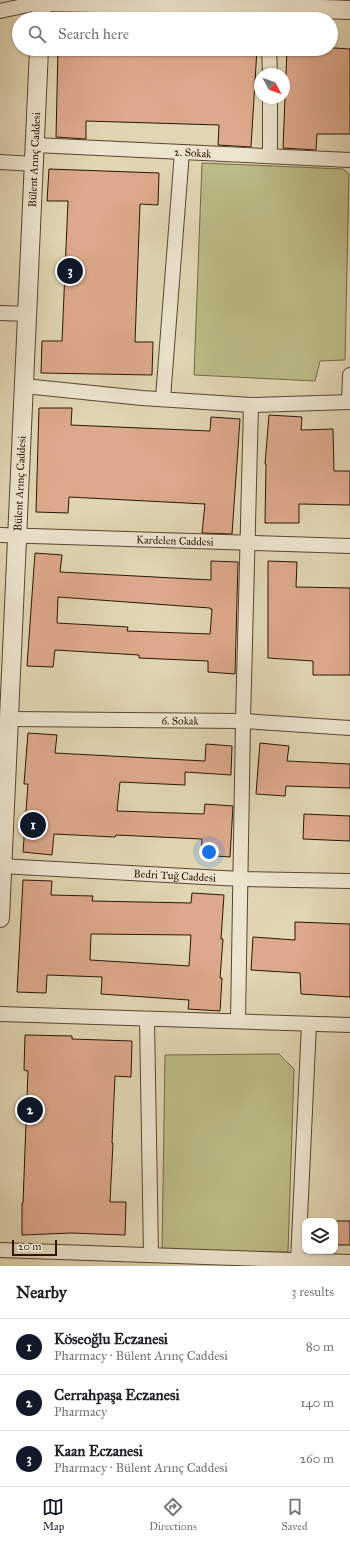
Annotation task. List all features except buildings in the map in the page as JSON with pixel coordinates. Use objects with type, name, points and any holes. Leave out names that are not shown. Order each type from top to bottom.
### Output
[{"type":"street","points":[[0,11],[41,7],[203,3],[262,12]]},
{"type":"street","points":[[296,12],[350,10]]},
{"type":"street","name":"Bülent Arınç Caddesi","points":[[0,918],[4,754],[9,719],[6,650],[9,535],[24,386],[39,56]]},
{"type":"street","points":[[270,56],[270,68]]},
{"type":"street","points":[[270,104],[270,156]]},
{"type":"street","name":"2. Sokak","points":[[35,145],[350,160]]},
{"type":"street","points":[[163,398],[182,152]]},
{"type":"street","points":[[0,162],[34,164]]},
{"type":"street","points":[[0,313],[28,314]]},
{"type":"street","points":[[24,386],[142,398],[163,398],[251,405],[350,402],[350,375]]},
{"type":"street","points":[[238,1021],[243,721],[251,405]]},
{"type":"street","name":"Kardelen Caddesi","points":[[9,535],[350,546]]},
{"type":"street","name":"6. Sokak","points":[[9,719],[243,721],[350,728]]},
{"type":"street","name":"Bedri Tuğ Caddesi","points":[[2,866],[241,879],[350,881]]},
{"type":"street","points":[[0,1014],[350,1025]]},
{"type":"street","points":[[146,1018],[151,1255]]},
{"type":"street","points":[[298,1261],[309,1024]]},
{"type":"street","points":[[0,1250],[151,1255],[232,1262],[350,1262]]},
{"type":"green space","points":[[202,163],[343,169],[349,174],[345,360],[320,361],[315,381],[194,375]]},
{"type":"green space","points":[[279,1054],[294,1069],[288,1252],[162,1251],[165,1055]]},
{"type":"place","name":"Kaan Eczanesi","points":[[70,271]]},
{"type":"place","name":"Köseoğlu Eczanesi","points":[[33,825]]},
{"type":"place","name":"Cerrahpaşa Eczanesi","points":[[30,1110]]}]
